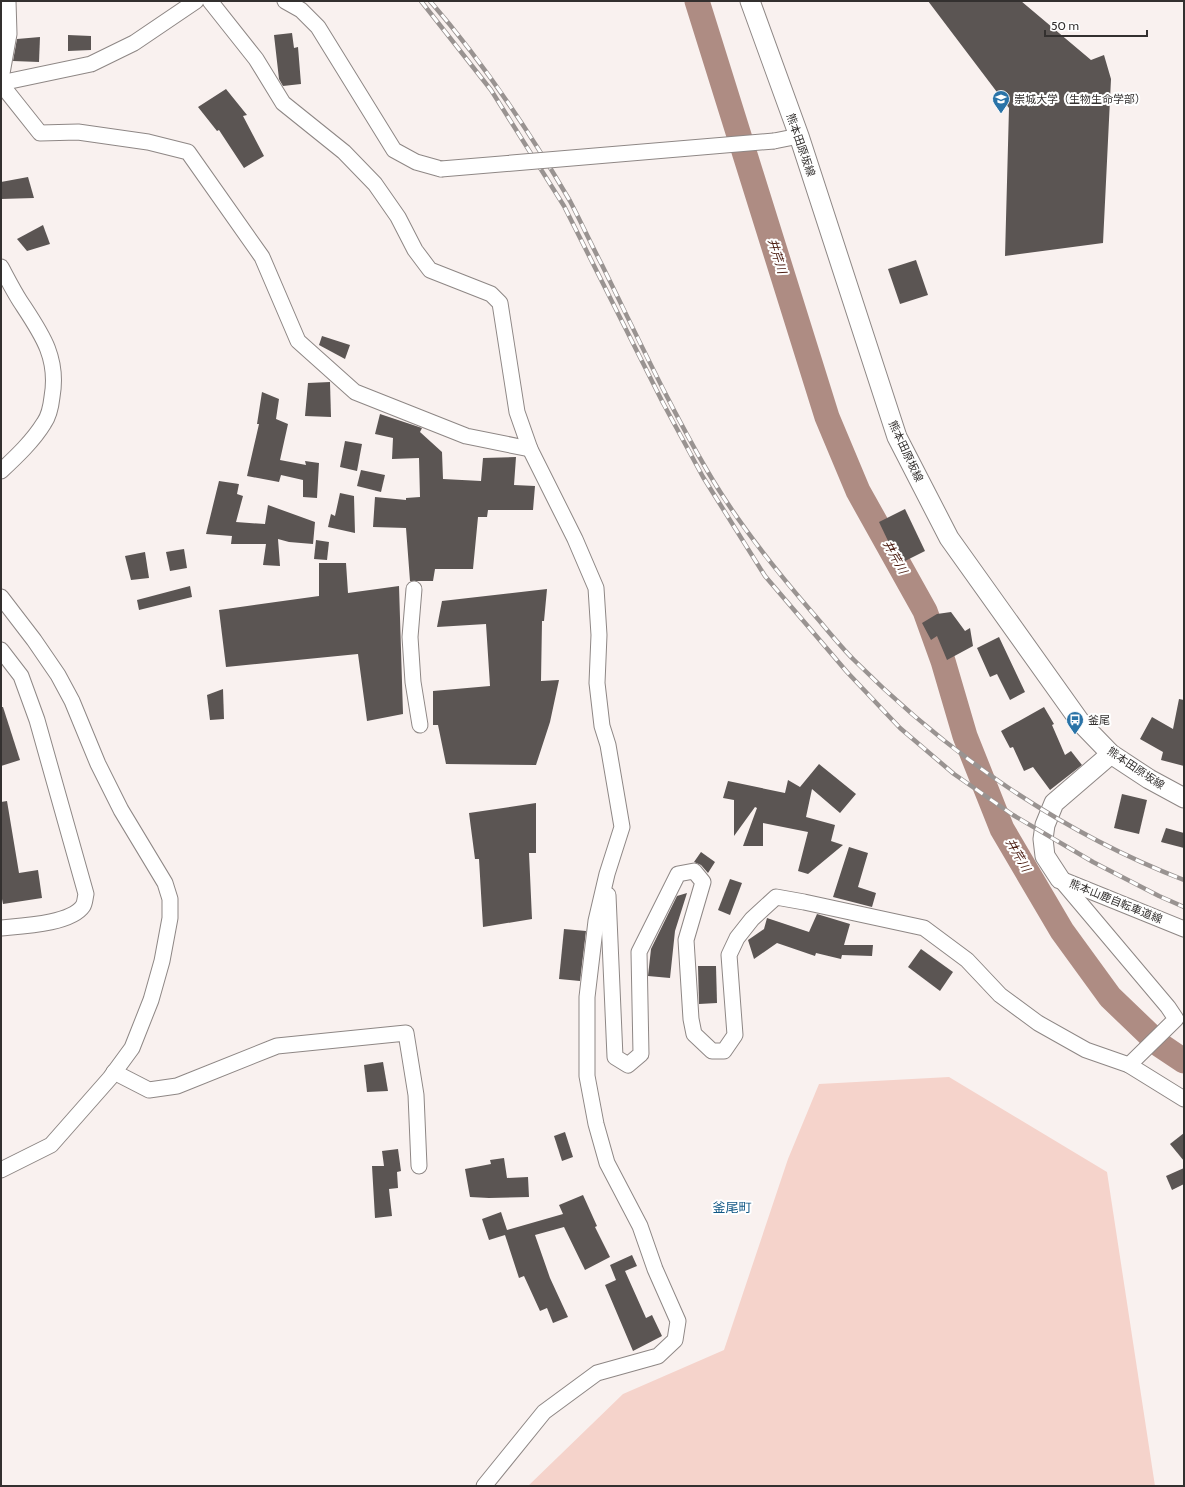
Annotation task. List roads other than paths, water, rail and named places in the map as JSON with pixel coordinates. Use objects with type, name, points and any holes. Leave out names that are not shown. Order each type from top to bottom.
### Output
[{"type":"main road","name":"熊本田原坂線","points":[[750,1],[799,136],[897,437],[949,538],[1081,723],[1111,754],[1149,779],[1184,797]]},
{"type":"main road","name":"熊本山鹿自転車道線","points":[[1060,879],[1045,856],[1043,839],[1045,825],[1054,803],[1111,754]]},
{"type":"street","points":[[1,79],[9,34],[8,1]]},
{"type":"street","points":[[196,1],[134,43],[90,64],[1,83],[40,133],[78,132],[148,142],[188,152],[262,257],[298,341],[355,392],[466,436],[530,449]]},
{"type":"street","points":[[210,1],[256,59],[284,103],[344,152],[375,184],[398,216],[415,250],[430,270],[491,294],[500,303],[517,412],[530,449],[575,539],[596,588],[599,635],[597,683],[602,726],[608,745],[622,827],[607,874],[596,921],[587,996],[587,1076],[596,1124],[607,1163],[640,1226],[655,1269],[678,1321],[678,1330],[675,1340],[658,1356],[597,1373],[544,1412],[484,1486]]},
{"type":"street","points":[[285,1],[301,10],[318,27],[394,150],[416,162],[441,170],[774,141],[799,136]]},
{"type":"street","points":[[1,267],[19,300],[39,330],[48,350],[53,364],[54,386],[51,406],[45,423],[18,456],[1,471]]},
{"type":"street","points":[[414,589],[410,637],[413,682],[420,724]]},
{"type":"street","points":[[1,597],[34,640],[58,675],[72,701],[98,764],[121,810],[165,883],[170,899],[170,918],[162,961],[151,1000],[132,1048],[114,1072],[51,1145],[1,1170]]},
{"type":"street","points":[[1,650],[21,676],[37,720],[86,894],[84,906],[72,916],[40,924],[1,928]]},
{"type":"street","points":[[607,874],[615,1058],[628,1065],[641,1054],[639,952],[678,874],[694,871],[703,882],[686,940],[691,1019],[694,1034],[712,1051],[724,1051],[735,1035],[729,955],[737,938],[752,919],[776,897],[924,928],[967,960],[1000,995],[1038,1023],[1086,1050],[1129,1066],[1184,1099]]},
{"type":"street","points":[[1060,879],[1168,1007],[1176,1019],[1129,1066]]},
{"type":"street","name":"熊本山鹿自転車道線","points":[[1060,879],[1184,929]]},
{"type":"street","points":[[114,1072],[149,1090],[177,1086],[277,1046],[406,1033],[416,1095],[419,1166]]},
{"type":"waterway","name":"井芹川","points":[[697,1],[827,417],[858,491],[925,611],[943,661],[965,736],[1002,829],[1062,931],[1110,997],[1160,1045],[1184,1061]]},
{"type":"railway","points":[[421,1],[491,90],[564,206],[663,403],[703,477],[765,576],[847,672],[900,728],[954,774],[1013,815],[1093,862],[1159,896],[1184,907]]},
{"type":"railway","points":[[430,1],[450,24],[487,73],[522,123],[570,201],[666,395],[719,491],[769,561],[832,636],[854,660],[928,727],[967,758],[1008,787],[1093,839],[1138,861],[1184,880]]},
{"type":"place","name":"崇城大学（生物生命学部）","points":[[1001,114]]},
{"type":"place","name":"釜尾","points":[[1075,735]]},
{"type":"district","name":"釜尾町","points":[[732,1207]]}]
